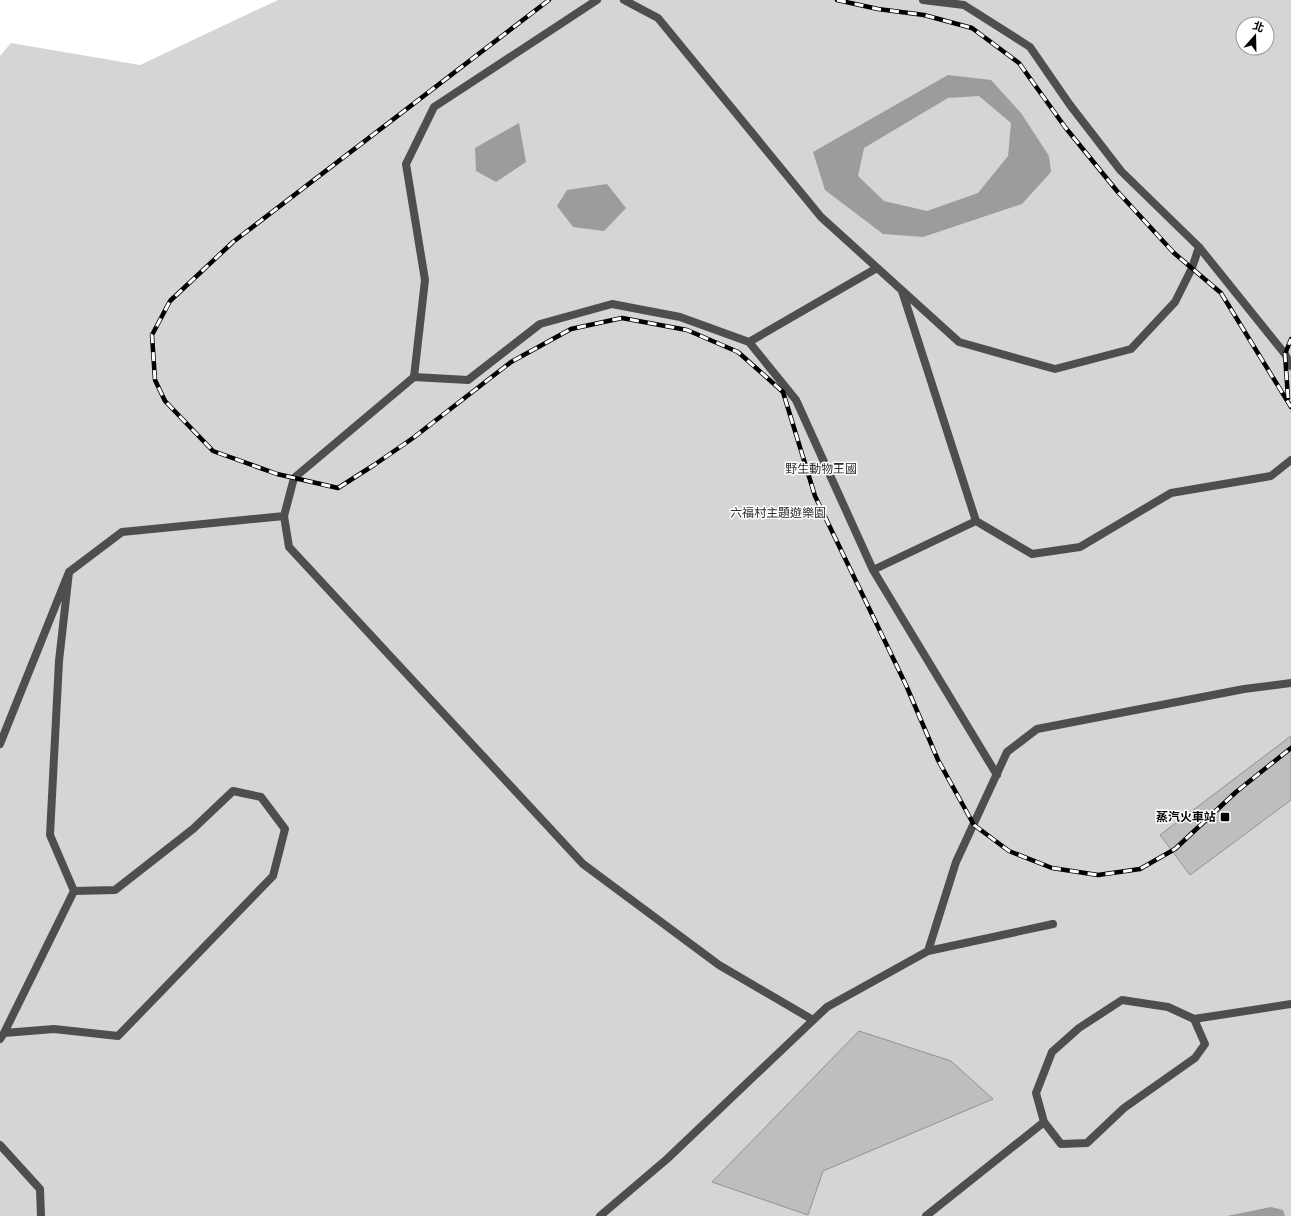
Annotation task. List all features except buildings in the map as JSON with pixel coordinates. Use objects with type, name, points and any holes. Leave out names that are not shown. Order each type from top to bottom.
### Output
[{"type":"street","points":[[414,377],[425,280],[406,164],[434,107],[597,0]]},
{"type":"street","points":[[624,0],[658,18],[821,217],[959,342],[1055,369],[1131,350],[1175,302],[1192,268],[1199,247]]},
{"type":"street","points":[[923,0],[964,5],[1030,47],[1070,105],[1121,171],[1199,247],[1285,354],[1291,366]]},
{"type":"street","points":[[750,342],[877,268]]},
{"type":"street","points":[[901,290],[976,521],[1032,554],[1080,547],[1171,493],[1271,476],[1291,460]]},
{"type":"street","points":[[813,1020],[719,965],[583,864],[289,547],[284,516],[294,478],[414,377],[468,380],[540,324],[612,304],[680,317],[750,342],[796,400],[873,570],[996,775]]},
{"type":"street","points":[[0,744],[69,572],[122,532],[284,516]]},
{"type":"street","points":[[873,570],[976,521]]},
{"type":"street","points":[[2,1036],[74,891],[50,834],[59,661],[69,572]]},
{"type":"street","points":[[928,951],[956,862],[1007,752],[1038,730],[1244,689],[1291,683]]},
{"type":"street","points":[[2,1036],[54,1029],[118,1036],[273,876],[285,829],[261,797],[234,791],[193,829],[115,890],[74,891]]},
{"type":"street","points":[[600,1216],[667,1159],[827,1007],[928,951],[1053,924]]},
{"type":"street","points":[[1194,1020],[1205,1044],[1195,1058],[1124,1108],[1087,1143],[1061,1144],[1044,1122],[1036,1093],[1052,1052],[1079,1028],[1122,1000],[1168,1007],[1194,1020],[1291,1004]]},
{"type":"street","points":[[926,1216],[1044,1122]]},
{"type":"street","points":[[0,1145],[40,1189],[41,1216]]},
{"type":"green space","name":"六福村主題遊樂園","points":[[278,0],[1291,0],[1291,1216],[0,1216],[0,56],[11,43],[140,65]]},
{"type":"shaded area","points":[[948,75],[991,80],[1021,113],[1049,156],[1051,172],[1022,204],[923,237],[883,234],[825,190],[813,152]],"holes":[[[979,96],[1011,123],[1008,156],[978,193],[927,211],[884,201],[858,176],[864,148],[948,98]]]},
{"type":"shaded area","points":[[519,123],[526,162],[496,182],[476,171],[475,148]]},
{"type":"shaded area","points":[[607,184],[626,208],[604,231],[573,227],[557,206],[567,190]]},
{"type":"shaded area","points":[[1271,1207],[1283,1210],[1285,1216],[1227,1216]]},
{"type":"railway","points":[[549,0],[233,242],[170,301],[152,335],[155,380],[165,401],[213,451],[277,474],[338,488],[413,438],[511,362],[571,329],[622,318],[687,330],[738,352],[783,392],[815,496],[906,685],[938,760],[974,825],[1009,851],[1052,868],[1098,875],[1140,869],[1175,849],[1236,792],[1291,748]]},
{"type":"railway","points":[[837,0],[878,9],[924,15],[972,28],[1019,63],[1065,127],[1117,191],[1174,253],[1221,293],[1291,407]]},
{"type":"railway","points":[[1288,398],[1285,354],[1291,339]]},
{"type":"place","name":"蒸汽火車站","points":[[1225,817]]},
{"type":"park label","name":"野生動物王國","points":[[821,469]]}]
